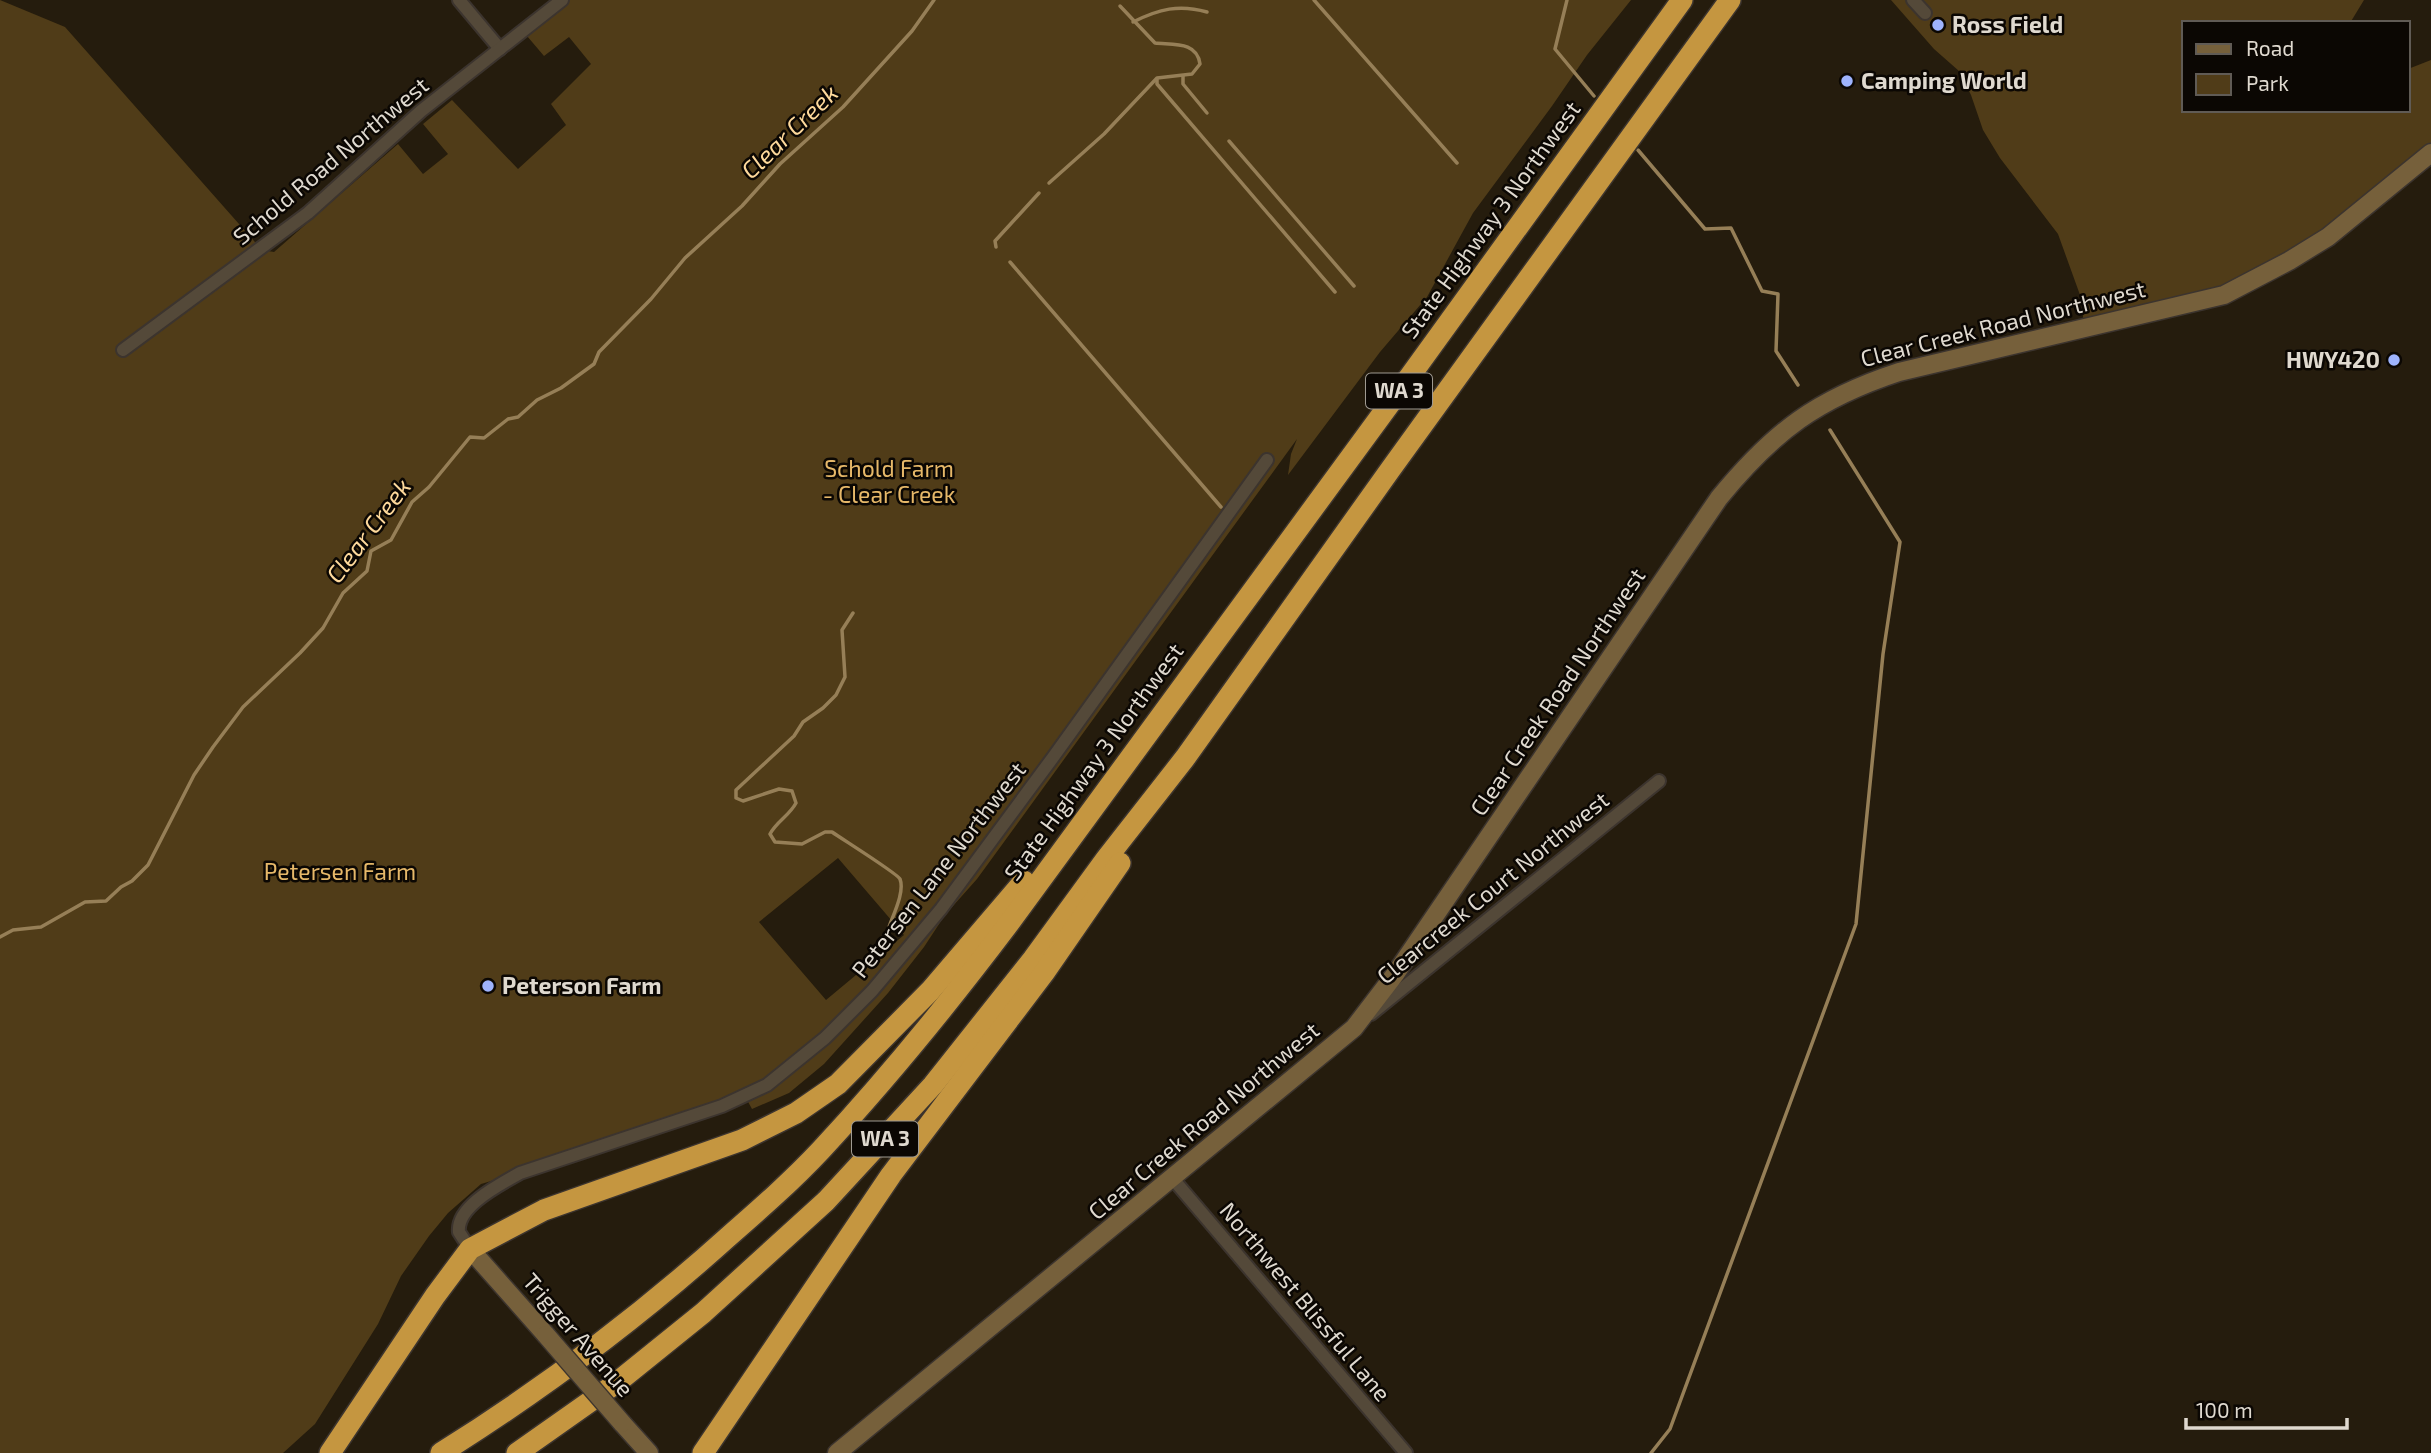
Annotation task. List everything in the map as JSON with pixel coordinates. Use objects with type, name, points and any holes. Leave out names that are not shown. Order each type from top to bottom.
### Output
[{"type":"highway","name":"State Highway 3 Northwest","points":[[441,1453],[553,1380],[687,1274],[821,1150],[874,1091],[958,991],[1405,383],[1682,0]]},
{"type":"highway","name":"WA 3","points":[[517,1453],[660,1350],[788,1237],[862,1163],[933,1085],[983,1024],[1185,758],[1730,0]]},
{"type":"highway","points":[[703,1453],[891,1175],[1094,903],[1185,758]]},
{"type":"highway","points":[[330,1453],[435,1296],[470,1249],[544,1210],[756,1134],[826,1093],[851,1072],[930,990],[1113,780]]},
{"type":"main road","name":"Clear Creek Road Northwest","points":[[837,1453],[1354,1028],[1396,973],[1719,498],[1777,435],[1821,404],[1899,372],[2224,295],[2328,237],[2431,153]]},
{"type":"main road","name":"Trigger Avenue","points":[[470,1249],[649,1453]]},
{"type":"street","points":[[459,0],[500,49]]},
{"type":"street","name":"Schold Road Northwest","points":[[123,350],[308,213],[397,132],[562,0]]},
{"type":"street","points":[[1913,0],[1924,13]]},
{"type":"street","name":"Petersen Lane Northwest","points":[[470,1249],[459,1232],[461,1217],[468,1208],[520,1173],[722,1106],[767,1085],[801,1059],[848,1016],[889,972],[949,898],[1055,756],[1267,460]]},
{"type":"street","name":"Clearcreek Court Northwest","points":[[1354,1028],[1659,781]]},
{"type":"street","name":"Northwest Blissful Lane","points":[[1173,1179],[1406,1453]]},
{"type":"green space","points":[[0,0],[65,27],[262,250],[274,252],[398,144],[423,174],[448,154],[423,124],[452,100],[518,169],[566,125],[551,104],[591,64],[569,37],[544,56],[527,36],[570,0],[1631,0],[1587,55],[1473,213],[1427,297],[1380,352],[1288,475],[1291,454],[1297,439],[977,879],[945,915],[888,993],[824,1064],[789,1093],[752,1109],[746,1098],[576,1156],[481,1184],[448,1213],[429,1236],[401,1276],[378,1324],[315,1424],[283,1453],[0,1453]],"holes":[[[838,858],[904,935],[826,1000],[759,922]]]},
{"type":"green space","points":[[1891,0],[2364,0],[2351,21],[2182,21],[2182,112],[2410,112],[2410,68],[2431,60],[2431,153],[2328,237],[2247,284],[2082,327],[2084,306],[2058,234],[2000,158],[1983,130],[1959,71],[1934,49]]},
{"type":"waterway","name":"Clear Creek","points":[[0,937],[13,930],[41,927],[85,902],[106,901],[148,865],[194,775],[243,707],[323,628],[343,593],[367,571],[371,551],[391,540],[412,502],[429,487],[470,437],[484,438],[508,419],[518,417],[537,400],[561,388],[594,364],[599,352],[651,299],[685,258],[742,206],[780,164],[843,107],[912,31],[934,0]]},
{"type":"waterway","points":[[1314,0],[1457,163]]},
{"type":"waterway","points":[[1567,0],[1555,49],[1594,96]]},
{"type":"waterway","points":[[1049,183],[1104,134],[1157,78],[1192,74],[1200,64],[1194,51],[1189,48],[1155,43],[1120,6]]},
{"type":"waterway","points":[[1133,22],[1169,9],[1187,8],[1207,12]]},
{"type":"waterway","points":[[1183,76],[1183,84],[1207,113]]},
{"type":"waterway","points":[[1157,79],[1157,84],[1335,292]]},
{"type":"waterway","points":[[1229,141],[1354,286]]},
{"type":"waterway","points":[[1638,150],[1705,229],[1731,228],[1762,291],[1778,294],[1776,351],[1798,385]]},
{"type":"waterway","points":[[996,247],[995,241],[1039,193]]},
{"type":"waterway","points":[[1010,262],[1221,507]]},
{"type":"waterway","points":[[1651,1453],[1670,1429],[1856,924],[1883,654],[1900,542],[1830,430]]},
{"type":"waterway","points":[[853,613],[842,630],[845,677],[836,695],[803,722],[794,736],[736,790],[736,798],[743,801],[779,789],[792,791],[796,803],[770,834],[775,842],[802,844],[825,832],[832,832],[897,876],[901,890],[889,927]]},
{"type":"place","name":"Ross Field","points":[[1938,25]]},
{"type":"place","name":"Camping World","points":[[1847,81]]},
{"type":"place","name":"HWY420","points":[[2394,360]]},
{"type":"place","name":"Peterson Farm","points":[[488,986]]},
{"type":"park label","name":"Schold Farm - Clear Creek","points":[[889,482]]},
{"type":"park label","name":"Petersen Farm","points":[[340,872]]}]
